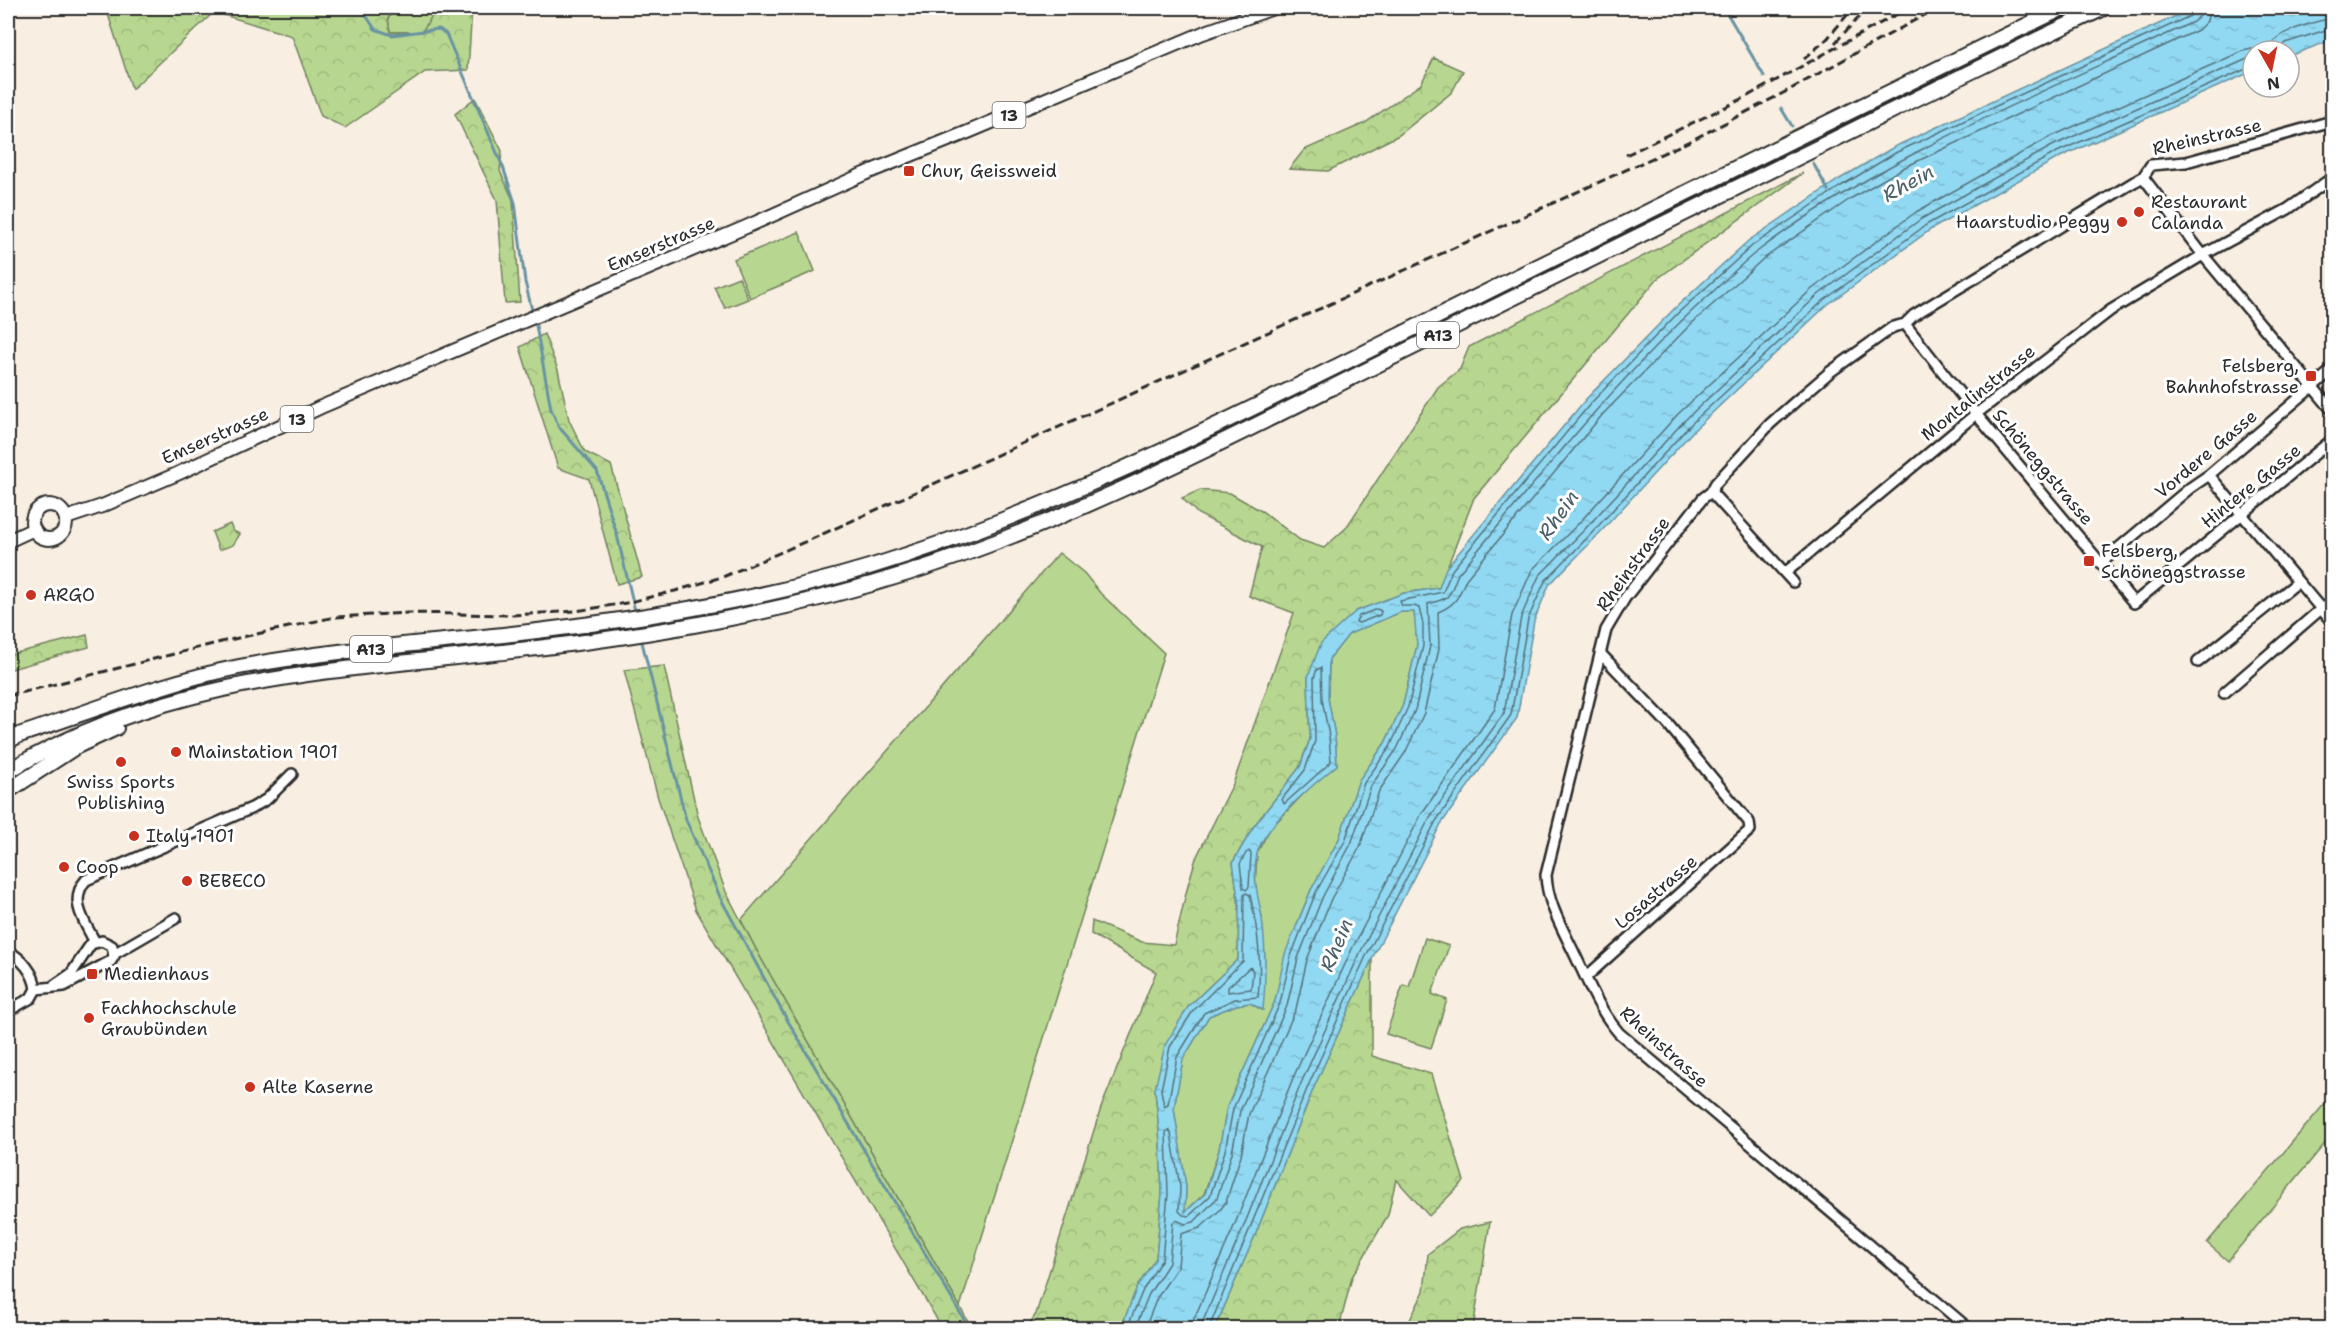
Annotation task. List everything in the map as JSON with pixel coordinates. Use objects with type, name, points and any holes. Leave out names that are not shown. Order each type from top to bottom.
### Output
[{"type":"highway","name":"A13","points":[[8,741],[19,735],[154,688],[237,668],[325,654],[511,634],[636,617],[743,598],[853,571],[951,540],[1103,479],[1216,426],[2063,8]]},
{"type":"highway","name":"A13","points":[[8,771],[80,733],[171,701],[273,679],[525,650],[640,634],[748,615],[858,588],[958,556],[1060,517],[1141,481],[2104,8]]},
{"type":"highway","name":"A13","points":[[8,791],[77,746],[156,713],[171,701]]},
{"type":"highway","name":"A13","points":[[8,751],[75,717]]},
{"type":"main road","name":"Emserstrasse","points":[[66,518],[102,506],[321,407],[747,227],[864,174],[1214,29],[1273,8]]},
{"type":"main road","points":[[44,506],[55,506],[64,513],[66,518],[63,531],[57,537],[46,538],[34,529],[35,512],[44,506]]},
{"type":"main road","points":[[8,541],[34,529]]},
{"type":"street","name":"Rheinstrasse","points":[[1968,1329],[1619,1033],[1601,1010],[1550,901],[1546,875],[1606,630],[1625,598],[1703,498],[1711,492],[1741,455],[1796,401],[1830,372],[1893,327],[1905,324],[1924,309],[2143,177],[2151,165],[2186,162],[2332,121]]},
{"type":"street","points":[[2143,177],[2203,255],[2332,411]]},
{"type":"street","name":"Montalinstrasse","points":[[1785,573],[1976,414],[2110,310],[2203,255],[2288,209],[2332,178]]},
{"type":"street","name":"Schöneggstrasse","points":[[1905,324],[1976,414],[2134,603]]},
{"type":"street","name":"Vordere Gasse","points":[[2102,562],[2332,370]]},
{"type":"street","name":"Hintere Gasse","points":[[2134,603],[2332,440]]},
{"type":"street","points":[[2209,475],[2332,622]]},
{"type":"street","points":[[1711,492],[1793,582]]},
{"type":"street","points":[[2198,662],[2298,582]]},
{"type":"street","points":[[2224,693],[2321,609],[2332,603]]},
{"type":"street","name":"Losastrasse","points":[[1586,977],[1749,833],[1750,826],[1747,819],[1667,723],[1600,653]]},
{"type":"street","points":[[95,942],[78,904],[79,891],[86,880],[252,808],[267,799],[292,774]]},
{"type":"street","points":[[36,989],[64,986],[176,918]]},
{"type":"street","points":[[52,987],[71,974],[95,942],[110,943],[116,954]]},
{"type":"street","points":[[8,952],[25,965],[36,989],[31,998],[8,1011]]},
{"type":"green space","points":[[106,8],[396,8],[388,18],[390,32],[422,32],[437,8],[472,8],[468,70],[425,72],[345,128],[321,116],[292,36],[214,12],[132,89]]},
{"type":"green space","points":[[396,8],[437,8],[422,32],[390,32],[388,18]]},
{"type":"green space","points":[[1434,58],[1463,71],[1452,92],[1399,135],[1328,171],[1289,169],[1304,150],[1365,123],[1421,84]]},
{"type":"green space","points":[[475,98],[502,151],[500,171],[513,200],[520,302],[505,303],[497,200],[455,114]]},
{"type":"green space","points":[[1803,173],[1657,279],[1474,498],[1439,588],[1404,593],[1356,611],[1308,677],[1310,739],[1299,768],[1254,826],[1233,862],[1239,906],[1238,959],[1188,1007],[1155,1090],[1162,1194],[1156,1258],[1137,1287],[1121,1328],[1027,1328],[1036,1314],[1101,1108],[1156,972],[1091,934],[1092,921],[1142,942],[1174,945],[1196,858],[1233,784],[1294,613],[1249,596],[1262,547],[1198,514],[1182,498],[1200,490],[1230,493],[1263,512],[1300,540],[1324,548],[1346,528],[1438,387],[1460,369],[1469,347]]},
{"type":"green space","points":[[799,232],[815,271],[750,298],[734,259]]},
{"type":"green space","points":[[739,277],[748,299],[725,308],[714,287]]},
{"type":"green space","points":[[544,334],[558,370],[569,420],[585,452],[611,465],[642,577],[617,584],[589,479],[558,468],[520,347]]},
{"type":"green space","points":[[230,524],[233,531],[240,534],[233,545],[219,550],[212,532]]},
{"type":"green space","points":[[1059,553],[1084,573],[1101,594],[1164,653],[960,1307],[741,920]]},
{"type":"green space","points":[[1401,612],[1415,612],[1417,645],[1403,705],[1385,743],[1359,780],[1339,839],[1311,890],[1299,919],[1275,1001],[1227,1107],[1219,1150],[1204,1194],[1185,1212],[1186,1187],[1174,1108],[1183,1059],[1209,1016],[1236,1005],[1250,1003],[1262,1010],[1262,917],[1255,889],[1257,853],[1270,829],[1309,788],[1337,765],[1335,736],[1328,698],[1329,659],[1349,634]]},
{"type":"green space","points":[[87,635],[89,647],[8,670],[8,655]]},
{"type":"green space","points":[[664,666],[698,817],[726,892],[759,955],[972,1328],[942,1328],[696,910],[658,798],[624,670]]},
{"type":"green space","points":[[1425,938],[1449,946],[1432,994],[1447,1000],[1431,1048],[1386,1034],[1403,985],[1409,987]]},
{"type":"green space","points":[[1372,959],[1372,1056],[1431,1074],[1464,1181],[1429,1216],[1396,1179],[1388,1215],[1352,1277],[1339,1328],[1215,1328],[1256,1233],[1314,1087]]},
{"type":"green space","points":[[2332,1095],[2332,1135],[2228,1261],[2207,1243]]},
{"type":"green space","points":[[1490,1222],[1473,1328],[1406,1328],[1424,1291],[1428,1254],[1460,1229]]},
{"type":"water","name":"Rhein","points":[[2193,8],[2332,8],[2332,40],[2301,52],[2301,39],[2241,39],[2241,76],[2060,157],[1930,230],[1827,305],[1694,430],[1549,585],[1534,621],[1517,718],[1441,824],[1372,959],[1314,1087],[1256,1233],[1215,1328],[1121,1328],[1137,1287],[1156,1258],[1162,1194],[1155,1089],[1165,1045],[1188,1007],[1238,959],[1239,906],[1233,862],[1254,826],[1300,767],[1310,739],[1308,677],[1321,643],[1356,611],[1404,593],[1439,588],[1446,568],[1586,399],[1674,309],[1748,241],[1838,180],[1894,147]],"holes":[[[1401,612],[1414,612],[1417,645],[1403,705],[1385,743],[1359,780],[1339,839],[1311,890],[1285,954],[1275,1001],[1227,1107],[1219,1150],[1205,1194],[1185,1212],[1186,1187],[1174,1108],[1183,1059],[1209,1016],[1236,1005],[1250,1003],[1263,1010],[1265,953],[1255,879],[1257,854],[1279,818],[1337,765],[1335,736],[1328,698],[1329,659],[1349,634]]]},
{"type":"waterway","points":[[361,8],[375,29],[392,35],[439,29],[446,34],[503,167],[515,203],[525,282],[533,314]]},
{"type":"waterway","points":[[1724,8],[1764,76]]},
{"type":"waterway","points":[[1781,108],[1792,126]]},
{"type":"waterway","points":[[1813,163],[1828,190]]},
{"type":"waterway","points":[[535,320],[551,409],[559,427],[597,471],[617,535],[636,615]]},
{"type":"waterway","points":[[641,638],[686,820],[721,899],[782,1011],[969,1328]]},
{"type":"railway","points":[[1804,59],[1827,39],[1853,8]]},
{"type":"railway","points":[[1835,43],[1867,8]]},
{"type":"railway","points":[[1626,155],[1744,98],[1908,8]]},
{"type":"railway","points":[[8,696],[229,640],[335,617],[407,613],[512,615],[576,611],[626,603],[725,576],[814,538],[1692,140],[1789,90],[1937,8]]},
{"type":"place","name":"Chur, Geissweid","points":[[909,171]]},
{"type":"place","name":"Restaurant Calanda","points":[[2139,212]]},
{"type":"place","name":"Haarstudio Peggy","points":[[2122,222]]},
{"type":"place","name":"Felsberg, Bahnhofstrasse","points":[[2311,376]]},
{"type":"place","name":"Felsberg, Schöneggstrasse","points":[[2089,561]]},
{"type":"place","name":"ARGO","points":[[31,595]]},
{"type":"place","name":"Mainstation 1901","points":[[176,752]]},
{"type":"place","name":"Swiss Sports Publishing","points":[[121,762]]},
{"type":"place","name":"Italy 1901","points":[[134,836]]},
{"type":"place","name":"Coop","points":[[64,867]]},
{"type":"place","name":"BEBECO","points":[[187,881]]},
{"type":"place","name":"Medienhaus","points":[[92,974]]},
{"type":"place","name":"Fachhochschule Graubünden","points":[[89,1018]]},
{"type":"place","name":"Alte Kaserne","points":[[250,1087]]}]
